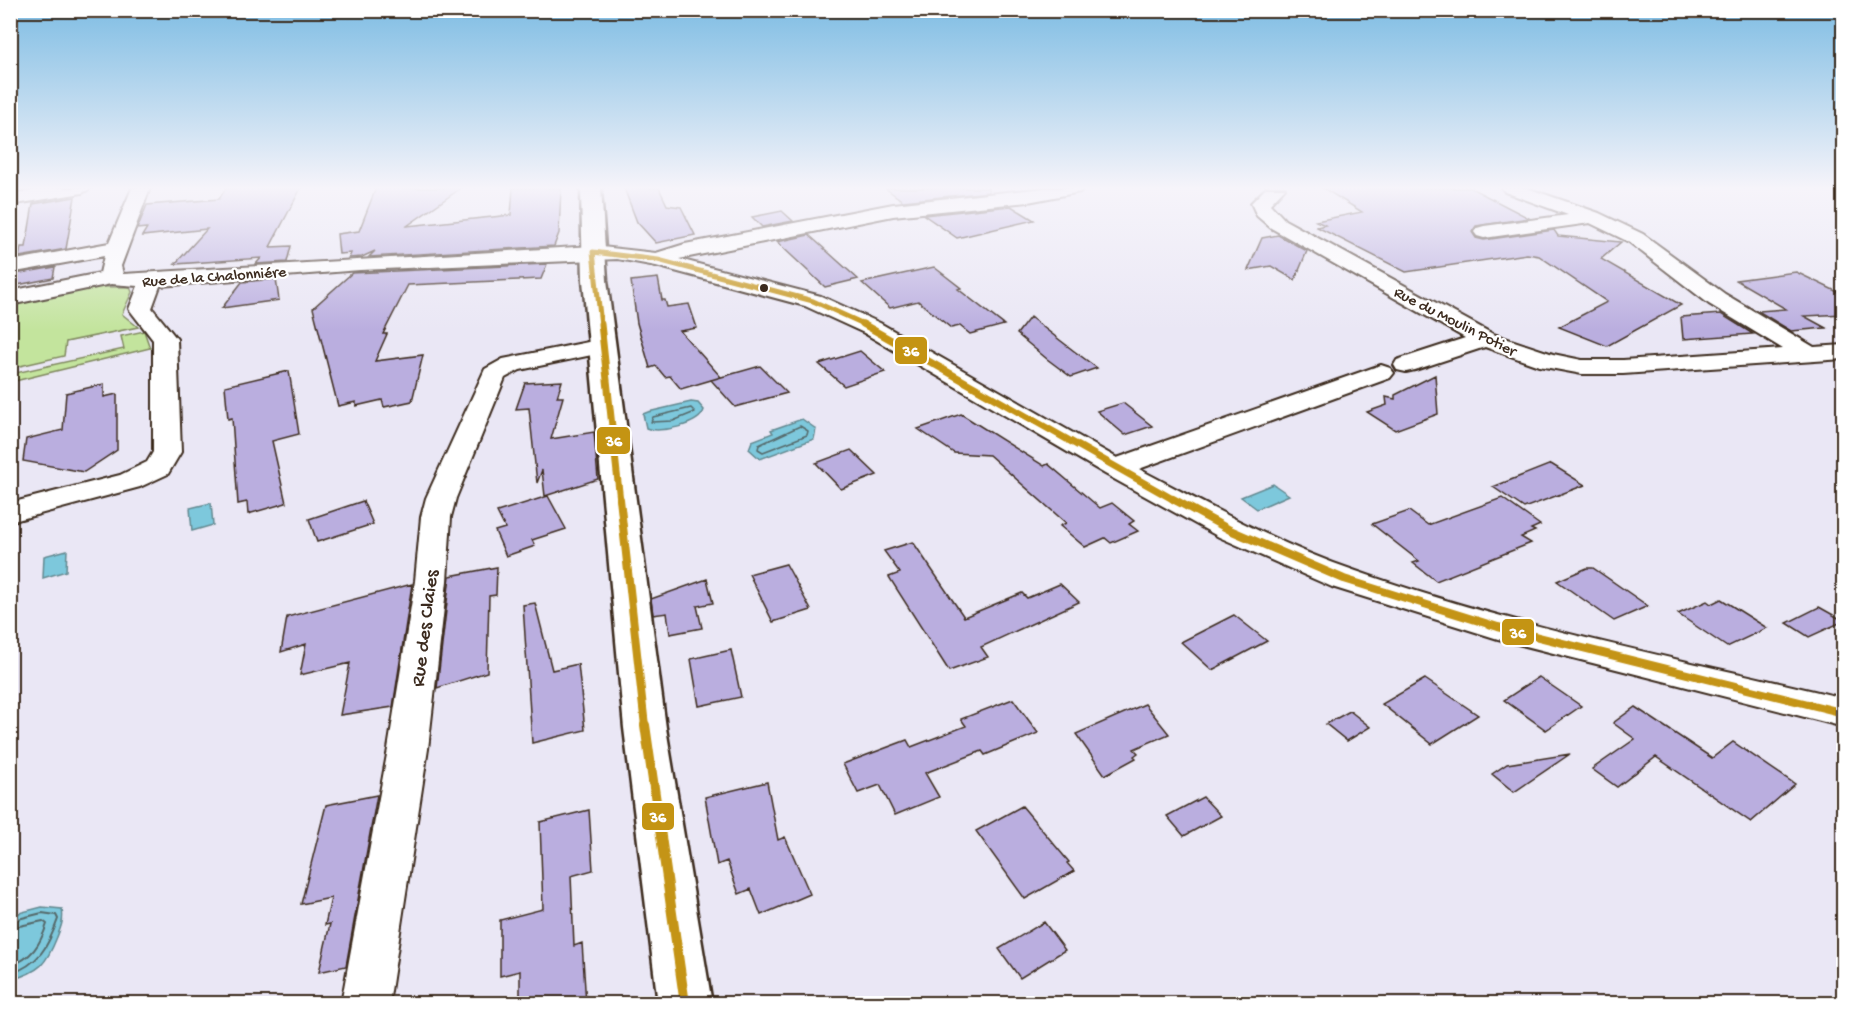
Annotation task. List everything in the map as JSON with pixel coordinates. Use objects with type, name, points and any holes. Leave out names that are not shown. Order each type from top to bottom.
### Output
[{"type":"main road","points":[[592,235],[645,728],[685,1004]]},
{"type":"street","points":[[111,277],[110,266],[123,235]]},
{"type":"street","points":[[658,260],[685,250],[761,235]]},
{"type":"street","name":"Rue du Moulin Potier","points":[[1301,235],[1485,339],[1548,361],[1601,368],[1844,352]]},
{"type":"street","points":[[1630,235],[1718,299],[1807,354]]},
{"type":"street","points":[[10,267],[118,247]]},
{"type":"street","name":"Rue de la Chalonniére","points":[[10,298],[111,277],[122,280],[152,280],[360,264],[593,252],[618,253],[658,260],[823,306],[882,334],[1115,468],[1230,530],[1344,579],[1498,627],[1844,713]]},
{"type":"street","points":[[10,513],[130,481],[158,468],[167,452],[165,339],[141,309],[152,280]]},
{"type":"street","points":[[1115,468],[1485,339]]},
{"type":"street","name":"Rue des Claies","points":[[365,1004],[408,749],[431,581],[436,517],[441,498],[494,374],[512,364],[603,346]]},
{"type":"green space","points":[[81,287],[130,287],[132,292],[122,314],[138,327],[66,342],[64,356],[11,368],[10,301]]},
{"type":"green space","points":[[144,331],[150,348],[11,382],[11,374],[124,349],[121,336]]},
{"type":"water","points":[[691,402],[698,403],[704,410],[695,420],[669,429],[646,428],[643,414]]},
{"type":"water","points":[[802,419],[816,429],[814,439],[760,459],[749,449],[752,441],[773,433],[771,430]]},
{"type":"water","points":[[1273,484],[1289,495],[1257,509],[1241,497]]},
{"type":"water","points":[[211,503],[213,525],[192,531],[190,508]]},
{"type":"water","points":[[67,550],[66,571],[43,578],[44,556]]},
{"type":"water","points":[[42,907],[62,909],[62,923],[53,947],[41,966],[11,980],[11,915]]},
{"type":"building","points":[[28,235],[68,235],[66,249],[19,257],[21,247],[26,247]]},
{"type":"building","points":[[201,235],[276,235],[270,247],[291,246],[287,262],[256,264],[261,258],[175,264]]},
{"type":"building","points":[[337,235],[558,235],[554,246],[369,257],[375,251],[362,257],[349,258],[351,253],[339,254]]},
{"type":"building","points":[[649,235],[693,235],[656,243]]},
{"type":"building","points":[[809,235],[858,279],[825,287],[777,242]]},
{"type":"building","points":[[1279,235],[1307,251],[1295,280],[1271,266],[1248,270],[1262,238]]},
{"type":"building","points":[[1333,235],[1474,235],[1484,240],[1517,235],[1558,235],[1621,242],[1601,259],[1681,305],[1607,346],[1559,327],[1607,302],[1539,256],[1527,254],[1406,272]]},
{"type":"building","points":[[547,264],[541,279],[408,285],[383,334],[387,334],[375,361],[423,355],[412,401],[384,407],[382,400],[356,406],[356,402],[338,406],[313,308],[352,273]]},
{"type":"building","points":[[55,267],[53,278],[12,286],[15,274]]},
{"type":"building","points":[[934,267],[1004,325],[970,334],[960,326],[951,328],[918,301],[890,308],[862,283]]},
{"type":"building","points":[[1796,272],[1844,295],[1844,314],[1804,316],[1826,328],[1791,331],[1758,311],[1786,309],[1736,280]]},
{"type":"building","points":[[658,278],[662,300],[665,300],[667,307],[689,304],[697,328],[680,331],[721,377],[681,389],[670,376],[665,377],[656,366],[650,368],[637,323],[631,281]]},
{"type":"building","points":[[276,279],[279,300],[222,308],[242,282]]},
{"type":"building","points":[[1721,314],[1753,334],[1683,339],[1681,317]]},
{"type":"building","points":[[1030,317],[1097,368],[1071,377],[1047,359],[1017,334]]},
{"type":"building","points":[[860,351],[885,372],[844,386],[819,364]]},
{"type":"building","points":[[760,366],[787,393],[735,407],[711,380]]},
{"type":"building","points":[[289,371],[299,434],[272,441],[286,503],[248,514],[247,502],[238,504],[232,418],[228,419],[225,386]]},
{"type":"building","points":[[1435,375],[1438,414],[1395,430],[1367,412],[1387,405],[1386,397],[1395,399],[1395,395]]},
{"type":"building","points":[[562,381],[557,397],[563,397],[551,439],[594,432],[598,479],[545,496],[542,470],[537,483],[529,408],[516,409],[525,383]]},
{"type":"building","points":[[104,384],[104,397],[117,394],[117,450],[84,472],[23,461],[26,439],[63,430],[66,393]]},
{"type":"building","points":[[1123,403],[1152,426],[1125,435],[1097,411]]},
{"type":"building","points":[[961,414],[1044,466],[1048,464],[1100,508],[1112,503],[1134,521],[1129,524],[1138,531],[1111,543],[1105,538],[1085,547],[1060,526],[1066,523],[989,455],[954,453],[918,429]]},
{"type":"building","points":[[851,450],[877,475],[841,489],[816,463]]},
{"type":"building","points":[[1551,464],[1585,485],[1524,508],[1493,487]]},
{"type":"building","points":[[548,496],[566,529],[532,540],[535,546],[506,556],[495,531],[505,528],[497,512]]},
{"type":"building","points":[[1502,498],[1540,525],[1531,529],[1535,531],[1521,537],[1531,543],[1436,581],[1413,563],[1419,561],[1372,524],[1409,511],[1428,525]]},
{"type":"building","points":[[363,501],[373,524],[317,542],[309,519]]},
{"type":"building","points":[[913,542],[964,617],[1022,593],[1027,598],[1060,584],[1079,602],[981,647],[988,657],[949,671],[889,577],[900,573],[884,551]]},
{"type":"building","points":[[786,564],[811,610],[773,622],[749,574]]},
{"type":"building","points":[[497,567],[496,595],[489,596],[487,672],[437,688],[450,576]]},
{"type":"building","points":[[1587,568],[1593,568],[1648,606],[1614,621],[1557,581]]},
{"type":"building","points":[[707,579],[713,603],[697,606],[702,628],[670,634],[667,613],[653,615],[651,599]]},
{"type":"building","points":[[412,584],[393,707],[340,715],[350,663],[300,675],[306,644],[281,652],[287,617]]},
{"type":"building","points":[[1721,599],[1767,628],[1727,647],[1678,614],[1707,601],[1711,604]]},
{"type":"building","points":[[535,603],[552,670],[578,664],[585,730],[532,743],[523,605]]},
{"type":"building","points":[[1819,607],[1844,621],[1809,637],[1787,623]]},
{"type":"building","points":[[1234,615],[1267,641],[1212,670],[1181,642]]},
{"type":"building","points":[[731,650],[741,697],[699,706],[691,659]]},
{"type":"building","points":[[1539,677],[1581,706],[1546,730],[1504,700]]},
{"type":"building","points":[[1425,679],[1478,715],[1432,744],[1382,704]]},
{"type":"building","points":[[1013,699],[1038,733],[985,755],[982,751],[925,773],[939,797],[895,815],[880,785],[858,793],[843,764],[907,740],[911,747],[966,726],[961,719]]},
{"type":"building","points":[[1145,704],[1169,734],[1134,749],[1138,753],[1134,756],[1136,758],[1105,775],[1076,734]]},
{"type":"building","points":[[1635,707],[1712,758],[1733,742],[1795,784],[1751,822],[1656,757],[1617,787],[1592,769],[1635,739],[1613,723]]},
{"type":"building","points":[[1350,711],[1370,727],[1347,741],[1326,724]]},
{"type":"building","points":[[1570,754],[1514,792],[1492,774],[1507,764]]},
{"type":"building","points":[[767,782],[778,840],[785,837],[810,894],[761,915],[751,889],[739,894],[727,861],[717,865],[705,797]]},
{"type":"building","points":[[377,795],[346,966],[319,972],[330,924],[325,925],[331,898],[301,904],[326,805]]},
{"type":"building","points":[[1203,797],[1221,816],[1184,836],[1167,816]]},
{"type":"building","points":[[1022,806],[1074,871],[1025,899],[976,831]]},
{"type":"building","points":[[589,810],[593,870],[571,876],[574,946],[582,943],[586,1004],[520,1004],[520,971],[500,976],[500,920],[543,909],[540,822]]},
{"type":"building","points":[[1044,922],[1065,950],[1020,978],[999,949]]},
{"type":"transit line","name":"36","points":[[593,252],[658,260],[813,301],[872,328],[1115,468],[1230,530],[1344,579],[1498,627],[1844,713]]},
{"type":"transit line","name":"36","points":[[593,252],[645,728],[685,1004]]}]
